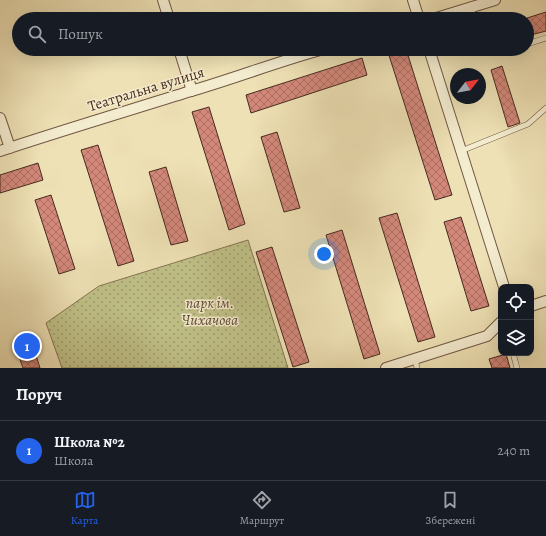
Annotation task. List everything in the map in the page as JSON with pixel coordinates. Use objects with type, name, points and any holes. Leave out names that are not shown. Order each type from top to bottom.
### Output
[{"type":"street","points":[[163,0],[167,12]]},
{"type":"street","points":[[413,0],[417,12]]},
{"type":"street","points":[[455,12],[495,0]]},
{"type":"street","points":[[181,56],[192,91]]},
{"type":"street","name":"Театральна вулиця","points":[[0,151],[62,130],[192,91],[300,56]]},
{"type":"street","points":[[431,56],[503,284]]},
{"type":"street","points":[[0,118],[10,148]]},
{"type":"street","points":[[534,305],[546,301]]},
{"type":"street","points":[[386,368],[416,363],[487,336],[498,325]]},
{"type":"lane","points":[[471,7],[472,12]]},
{"type":"lane","points":[[534,42],[546,38]]},
{"type":"lane","points":[[461,151],[528,124],[546,108]]},
{"type":"lane","points":[[514,356],[517,368]]},
{"type":"green space","name":"парк ім. Чихачова","points":[[248,240],[288,368],[62,368],[46,323],[99,286]]},
{"type":"building","points":[[546,12],[546,31],[534,34],[534,16]]},
{"type":"building","points":[[389,56],[408,56],[452,195],[435,200]]},
{"type":"building","points":[[362,58],[367,75],[251,113],[246,95]]},
{"type":"building","points":[[502,66],[520,123],[508,127],[491,70]]},
{"type":"building","points":[[209,107],[245,224],[229,230],[192,112]]},
{"type":"building","points":[[277,132],[300,208],[284,212],[261,137]]},
{"type":"building","points":[[98,145],[134,261],[118,266],[81,150]]},
{"type":"building","points":[[38,163],[43,180],[0,193],[0,175]]},
{"type":"building","points":[[166,167],[188,241],[171,245],[149,172]]},
{"type":"building","points":[[51,195],[75,269],[59,274],[35,200]]},
{"type":"building","points":[[397,213],[435,337],[418,342],[379,218]]},
{"type":"building","points":[[461,217],[489,306],[471,311],[444,222]]},
{"type":"building","points":[[342,230],[380,354],[364,359],[326,235]]},
{"type":"building","points":[[272,247],[309,362],[293,367],[256,252]]},
{"type":"building","points":[[33,346],[40,368],[23,368],[17,351]]},
{"type":"building","points":[[499,356],[507,356],[510,368],[492,368],[489,359]]},
{"type":"place","name":"Школа №2","points":[[27,346]]}]
